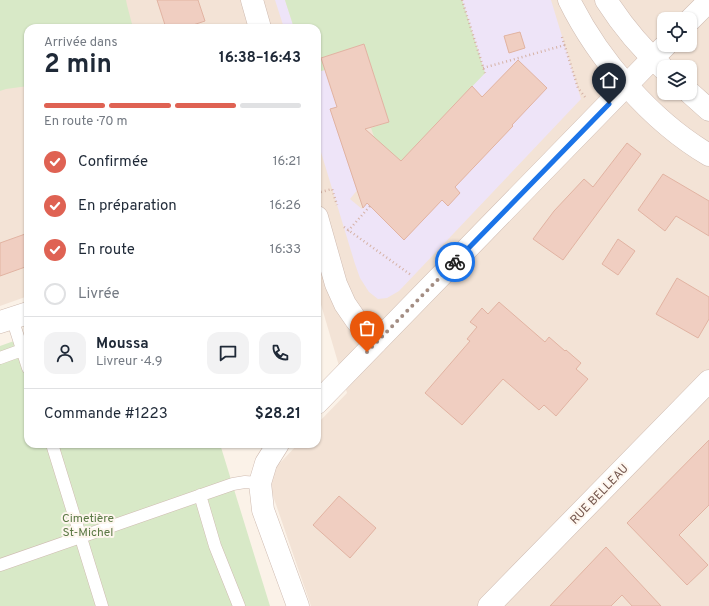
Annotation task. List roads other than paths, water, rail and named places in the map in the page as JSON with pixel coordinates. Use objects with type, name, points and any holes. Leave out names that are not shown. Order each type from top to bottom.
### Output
[{"type":"street","points":[[252,0],[259,24]]},
{"type":"street","points":[[569,0],[596,47],[627,85],[647,107],[671,128],[709,155]]},
{"type":"street","points":[[321,399],[627,85],[661,58],[626,27],[606,0]]},
{"type":"street","points":[[697,13],[709,1]]},
{"type":"street","points":[[697,99],[709,110]]},
{"type":"street","points":[[321,231],[336,284],[344,304],[376,342]]},
{"type":"street","name":"RUE BELLEAU","points":[[489,606],[709,381]]},
{"type":"street","points":[[275,448],[266,462],[260,483],[263,510],[298,606]]},
{"type":"lane","points":[[13,318],[24,356]]},
{"type":"lane","points":[[0,358],[22,350]]},
{"type":"lane","points":[[53,448],[102,606]]},
{"type":"lane","points":[[0,566],[233,484],[245,482],[260,483]]},
{"type":"lane","points":[[200,495],[216,546],[239,606]]},
{"type":"park label","name":"Cimetière St-Michel","points":[[88,525]]}]
